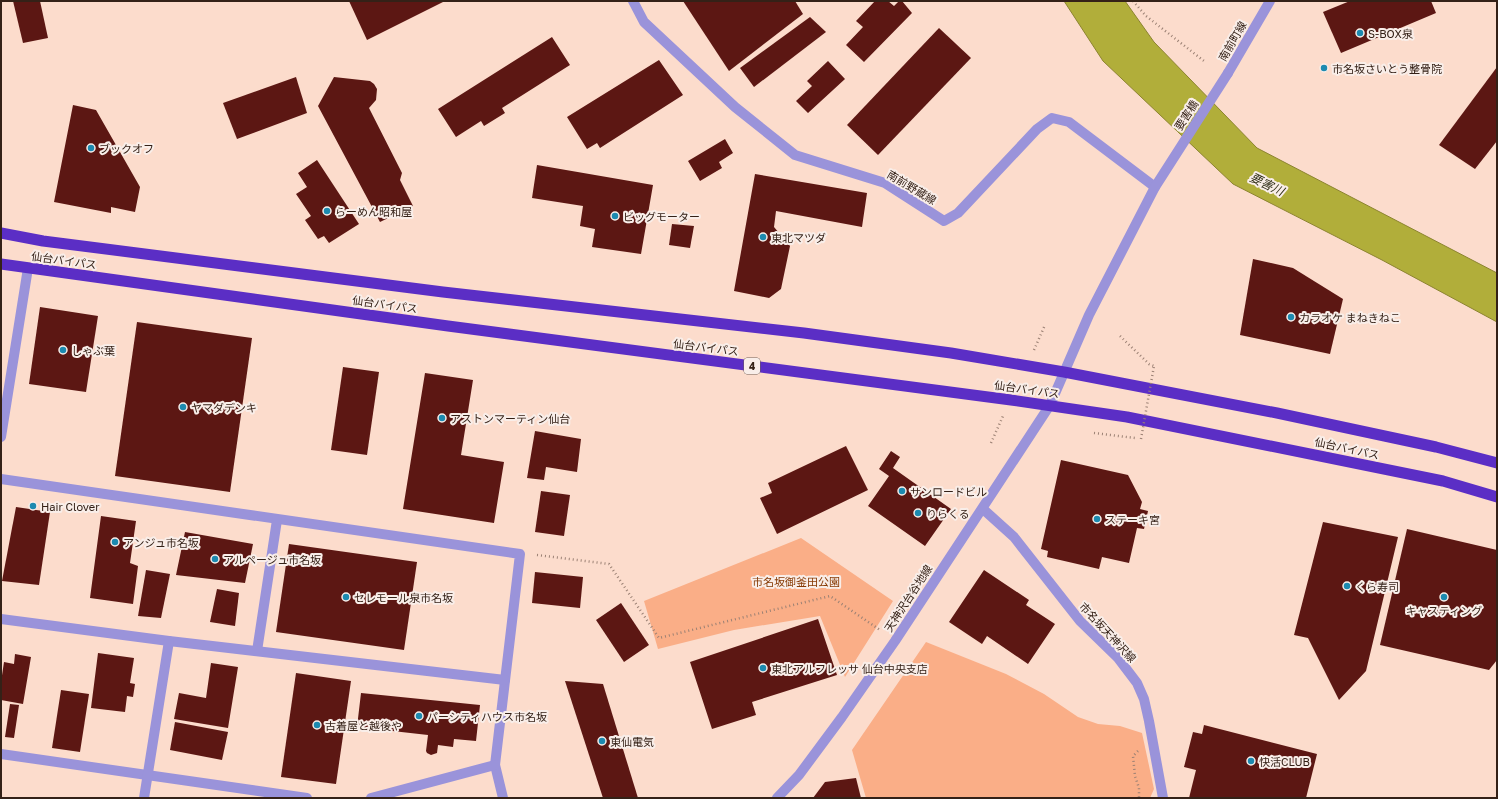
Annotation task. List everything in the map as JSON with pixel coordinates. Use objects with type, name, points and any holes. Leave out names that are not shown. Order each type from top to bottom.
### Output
[{"type":"highway","name":"仙台バイパス","points":[[1,233],[43,240],[443,292],[812,334],[951,353],[1064,372],[1277,413],[1436,447],[1497,463]]},
{"type":"highway","name":"仙台バイパス","points":[[1,264],[448,326],[1050,405],[1127,417],[1298,451],[1443,481],[1497,497]]},
{"type":"street","name":"南前野蔵線","points":[[633,1],[644,22],[735,107],[795,155],[885,183],[944,221],[958,213],[1037,129],[1052,118],[1069,122],[1155,186]]},
{"type":"street","name":"南前町線","points":[[1228,73],[1270,1]]},
{"type":"street","name":"要害橋","points":[[1064,372],[1089,315],[1155,186],[1228,73]]},
{"type":"street","points":[[1,437],[28,268]]},
{"type":"street","name":"天神沢台谷地線","points":[[777,798],[799,775],[895,641],[1050,405],[1064,372]]},
{"type":"street","points":[[1,479],[520,554],[495,765],[503,798]]},
{"type":"street","name":"市名坂天神沢線","points":[[983,509],[1014,537],[1080,621],[1118,658],[1136,683],[1144,699],[1163,798]]},
{"type":"street","points":[[257,651],[277,520]]},
{"type":"street","points":[[1,619],[169,641],[505,680]]},
{"type":"street","points":[[144,798],[169,641]]},
{"type":"street","points":[[1,754],[307,798]]},
{"type":"street","points":[[371,798],[495,765]]},
{"type":"path","points":[[1133,1],[1146,16],[1204,61]]},
{"type":"path","points":[[1094,433],[1139,439],[1154,366],[1120,336]]},
{"type":"path","points":[[520,554],[609,564],[659,638],[830,596],[880,630]]},
{"type":"green space","name":"市名坂御釜田公園","points":[[801,538],[893,601],[845,677],[820,616],[734,630],[658,649],[644,601]]},
{"type":"green space","points":[[926,642],[1006,674],[1044,694],[1078,717],[1098,724],[1120,726],[1142,733],[1154,789],[1150,798],[866,798],[852,750]]},
{"type":"water","name":"要害川","points":[[1064,1],[1125,1],[1154,42],[1257,148],[1497,273],[1497,322],[1382,260],[1233,184],[1103,61]]},
{"type":"building","points":[[13,1],[40,1],[48,38],[23,43]]},
{"type":"building","points":[[349,1],[445,1],[367,40]]},
{"type":"building","points":[[683,1],[795,1],[803,14],[729,71]]},
{"type":"building","points":[[875,1],[888,1],[894,6],[899,1],[902,1],[912,13],[864,62],[846,45],[863,27],[856,21]]},
{"type":"building","name":"S-BOX泉","points":[[1350,1],[1431,1],[1436,13],[1341,53],[1323,12]]},
{"type":"building","points":[[810,17],[826,32],[754,87],[740,68]]},
{"type":"building","points":[[939,28],[971,58],[878,155],[847,125]]},
{"type":"building","points":[[552,37],[570,65],[502,108],[505,113],[484,126],[481,121],[456,137],[438,109]]},
{"type":"building","points":[[659,60],[683,95],[600,148],[597,143],[587,149],[567,117]]},
{"type":"building","points":[[828,61],[845,79],[808,113],[796,101],[812,86],[807,81]]},
{"type":"building","points":[[1497,67],[1497,141],[1475,169],[1439,145]]},
{"type":"building","points":[[296,77],[307,113],[237,139],[223,103]]},
{"type":"building","points":[[334,77],[370,81],[377,89],[376,100],[369,108],[402,173],[400,180],[413,206],[380,222],[318,106]]},
{"type":"building","name":"ブックオフ","points":[[73,105],[96,110],[140,187],[135,212],[111,207],[111,213],[54,202]]},
{"type":"building","points":[[725,139],[733,153],[719,162],[722,168],[700,181],[688,161]]},
{"type":"building","points":[[317,160],[359,224],[329,243],[324,236],[318,239],[305,220],[311,216],[296,194],[307,187],[298,173]]},
{"type":"building","name":"ビッグモーター","points":[[537,165],[653,185],[641,254],[592,247],[595,229],[580,226],[583,206],[532,198]]},
{"type":"building","name":"東北マツダ","points":[[755,174],[867,193],[862,227],[776,211],[774,227],[790,246],[781,289],[769,298],[734,291]]},
{"type":"building","points":[[672,224],[694,226],[690,248],[669,245]]},
{"type":"building","name":"カラオケ まねきねこ","points":[[1253,259],[1293,268],[1343,299],[1330,354],[1240,335]]},
{"type":"building","name":"しゃぶ葉","points":[[40,307],[98,316],[86,392],[29,384]]},
{"type":"building","name":"ヤマダデンキ","points":[[137,322],[252,338],[230,492],[115,476]]},
{"type":"building","points":[[343,367],[379,372],[367,455],[331,450]]},
{"type":"building","name":"アストンマーティン仙台","points":[[425,373],[473,380],[461,455],[504,462],[494,523],[403,509]]},
{"type":"building","points":[[535,431],[581,439],[577,472],[546,467],[544,480],[527,478]]},
{"type":"building","points":[[846,446],[868,490],[777,534],[760,498],[772,493],[768,483]]},
{"type":"building","name":"サンロードビル","points":[[891,451],[900,457],[893,468],[951,509],[925,546],[868,506],[889,476],[879,469]]},
{"type":"building","name":"ステーキ宮","points":[[1061,460],[1128,475],[1142,502],[1140,509],[1148,511],[1144,529],[1137,528],[1129,563],[1102,557],[1099,569],[1047,557],[1048,551],[1041,549]]},
{"type":"building","points":[[541,491],[570,495],[564,536],[535,532]]},
{"type":"building","points":[[16,507],[50,512],[39,585],[2,581]]},
{"type":"building","name":"アンジュ市名坂","points":[[101,516],[136,521],[130,563],[138,566],[133,604],[90,598]]},
{"type":"building","name":"くら寿司","points":[[1323,522],[1398,537],[1366,671],[1339,700],[1308,638],[1294,635]]},
{"type":"building","name":"キャスティング","points":[[1407,529],[1497,550],[1497,660],[1489,670],[1380,645]]},
{"type":"building","name":"アルページュ市名坂","points":[[185,532],[253,544],[245,583],[176,575]]},
{"type":"building","name":"セレモール泉市名坂","points":[[289,544],[417,562],[404,650],[276,632]]},
{"type":"building","points":[[146,570],[170,574],[161,618],[138,616]]},
{"type":"building","points":[[984,570],[1029,600],[1026,605],[1055,624],[1028,664],[987,636],[982,644],[949,622]]},
{"type":"building","points":[[535,572],[583,577],[580,608],[532,603]]},
{"type":"building","points":[[217,589],[239,593],[235,626],[210,622]]},
{"type":"building","points":[[621,603],[649,645],[624,662],[596,620]]},
{"type":"building","name":"東北アルフレッサ 仙台中央支店","points":[[818,619],[837,675],[752,702],[756,715],[712,729],[690,662]]},
{"type":"building","points":[[98,653],[134,658],[130,683],[135,684],[133,697],[127,696],[125,712],[91,708]]},
{"type":"building","points":[[15,654],[31,657],[23,704],[1,700],[1,682],[4,662],[14,664]]},
{"type":"building","points":[[211,663],[238,667],[228,728],[174,719],[179,693],[206,698]]},
{"type":"building","points":[[296,673],[351,681],[336,784],[281,777]]},
{"type":"building","name":"東仙電気","points":[[565,681],[603,684],[638,798],[603,798]]},
{"type":"building","points":[[61,690],[89,694],[80,752],[52,748]]},
{"type":"building","name":"パーシティハウス市名坂","points":[[361,693],[480,705],[476,741],[454,739],[453,747],[438,745],[437,753],[431,755],[426,751],[428,735],[357,727]]},
{"type":"building","points":[[10,704],[19,705],[14,738],[5,737]]},
{"type":"building","points":[[175,722],[228,732],[222,760],[170,750]]},
{"type":"building","name":"快活CLUB","points":[[1204,725],[1317,754],[1306,798],[1189,798],[1196,770],[1184,767],[1193,732],[1202,734]]},
{"type":"building","points":[[856,778],[861,798],[813,798],[825,782]]},
{"type":"place","name":"S-BOX泉","points":[[1360,33]]},
{"type":"place","name":"市名坂さいとう整骨院","points":[[1324,68]]},
{"type":"place","name":"ブックオフ","points":[[91,148]]},
{"type":"place","name":"らーめん昭和屋","points":[[327,211]]},
{"type":"place","name":"ビッグモーター","points":[[615,216]]},
{"type":"place","name":"東北マツダ","points":[[763,237]]},
{"type":"place","name":"カラオケ まねきねこ","points":[[1291,317]]},
{"type":"place","name":"しゃぶ葉","points":[[63,350]]},
{"type":"place","name":"ヤマダデンキ","points":[[183,407]]},
{"type":"place","name":"アストンマーティン仙台","points":[[442,418]]},
{"type":"place","name":"サンロードビル","points":[[902,491]]},
{"type":"place","name":"Hair Clover","points":[[33,506]]},
{"type":"place","name":"りらくる","points":[[918,513]]},
{"type":"place","name":"ステーキ宮","points":[[1097,519]]},
{"type":"place","name":"アンジュ市名坂","points":[[115,542]]},
{"type":"place","name":"アルページュ市名坂","points":[[215,559]]},
{"type":"place","name":"くら寿司","points":[[1347,586]]},
{"type":"place","name":"セレモール泉市名坂","points":[[346,597]]},
{"type":"place","name":"キャスティング","points":[[1444,597]]},
{"type":"place","name":"東北アルフレッサ 仙台中央支店","points":[[763,668]]},
{"type":"place","name":"パーシティハウス市名坂","points":[[419,716]]},
{"type":"place","name":"古着屋と越後や","points":[[317,725]]},
{"type":"place","name":"東仙電気","points":[[602,741]]},
{"type":"place","name":"快活CLUB","points":[[1251,761]]}]
